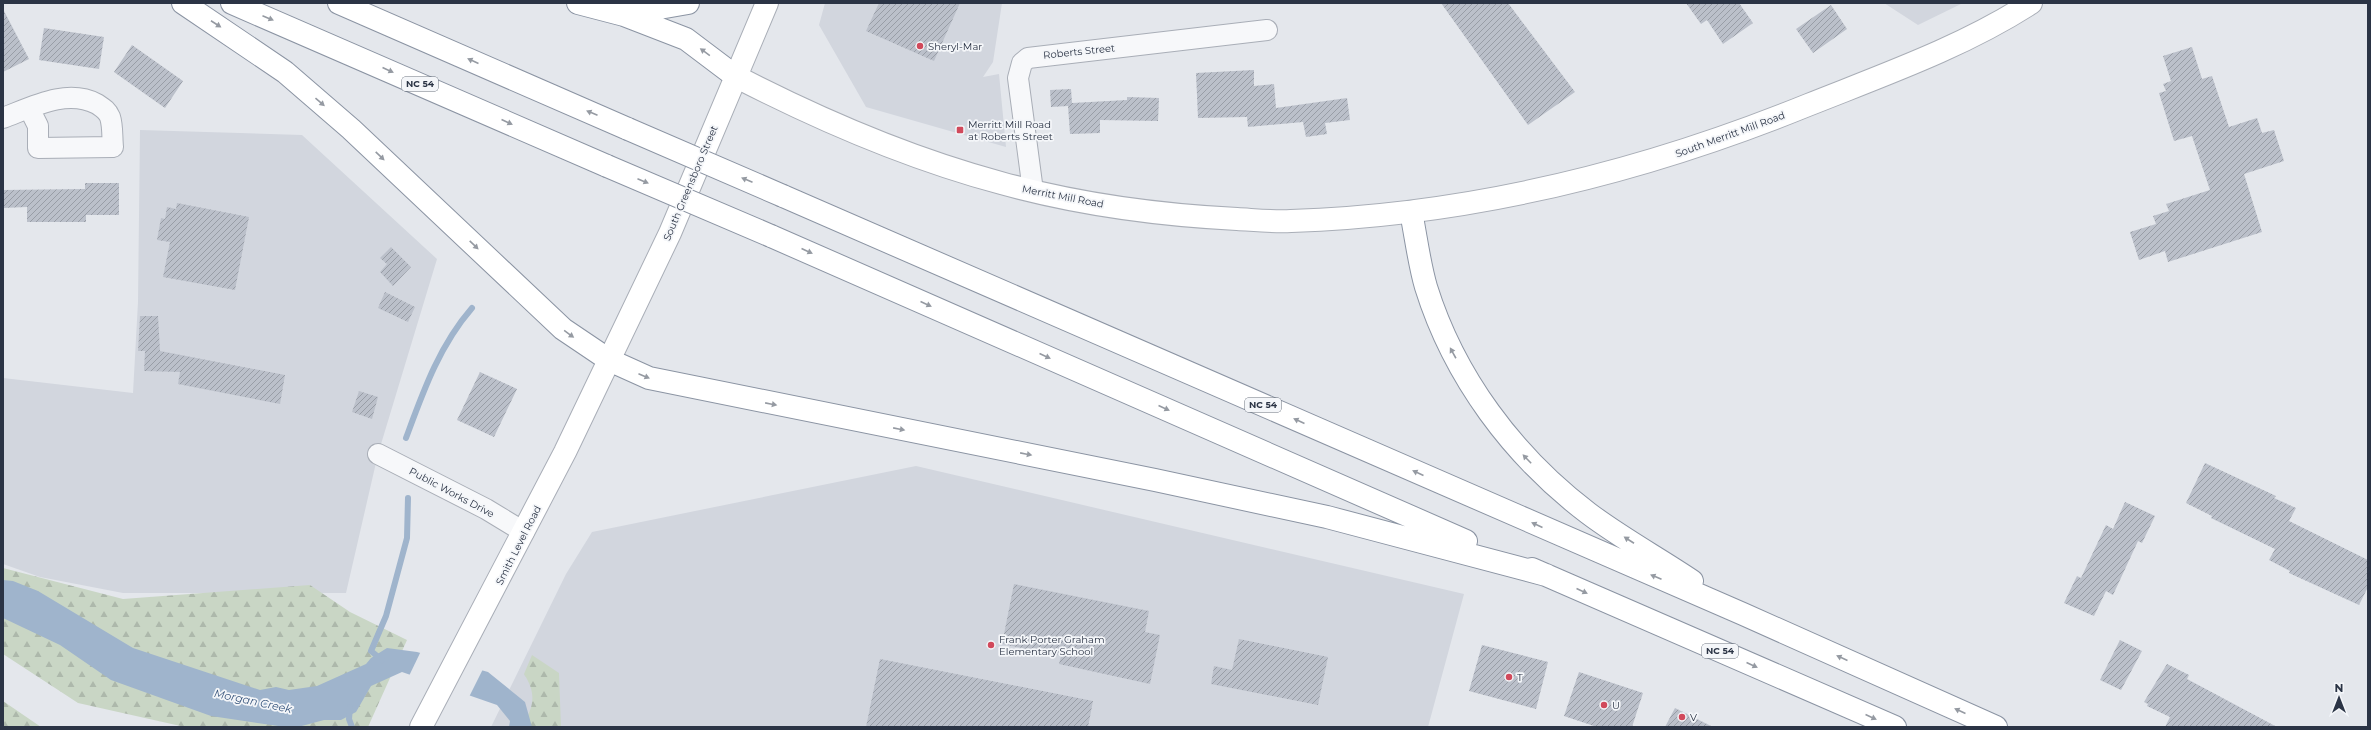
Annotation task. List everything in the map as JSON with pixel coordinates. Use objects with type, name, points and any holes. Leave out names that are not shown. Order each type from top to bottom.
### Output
[{"type":"main road","points":[[183,3],[285,72],[351,129],[563,329],[609,360],[649,378],[668,384],[1132,475],[1312,514],[1410,537],[1546,575]]},
{"type":"main road","name":"NC 54","points":[[232,3],[771,236],[1895,727]]},
{"type":"main road","name":"NC 54","points":[[339,3],[1744,614],[1996,727]]},
{"type":"main road","name":"Merritt Mill Road","points":[[578,3],[624,15],[686,39],[735,76],[808,114],[910,154],[999,183],[1033,191],[1158,212],[1234,218],[1288,221],[1411,212]]},
{"type":"main road","points":[[624,15],[688,3]]},
{"type":"main road","name":"South Greensboro Street","points":[[609,360],[670,233],[767,3]]},
{"type":"main road","name":"South Merritt Mill Road","points":[[1411,212],[1452,207],[1592,178],[1703,145],[1759,125],[1901,67],[1989,27],[2032,3]]},
{"type":"main road","points":[[1411,212],[1426,286],[1446,341],[1472,387],[1513,444],[1547,479],[1588,513],[1744,614]]},
{"type":"main road","name":"Smith Level Road","points":[[421,727],[491,597],[609,360]]},
{"type":"street","name":"Roberts Street","points":[[1033,191],[1018,78],[1018,70],[1028,58],[1267,30]]},
{"type":"street","points":[[3,118],[29,108]]},
{"type":"street","name":"Public Works Drive","points":[[378,454],[486,509],[524,532]]},
{"type":"shaded area","points":[[825,3],[1002,3],[993,62],[983,77],[999,74],[1006,147],[866,107],[819,25]]},
{"type":"shaded area","points":[[1884,3],[1963,3],[1918,25]]},
{"type":"shaded area","points":[[140,130],[302,135],[437,259],[378,454],[346,593],[123,593],[40,577],[3,564],[3,378],[133,393],[138,302]]},
{"type":"shaded area","name":"Frank Porter Graham Elementary School","points":[[916,466],[1464,594],[1428,727],[491,727],[566,574],[592,532]]},
{"type":"green space","points":[[3,568],[123,599],[310,585],[350,612],[407,640],[368,727],[185,727],[78,703],[3,654]]},
{"type":"green space","points":[[532,655],[559,673],[561,727],[521,727],[529,714],[532,701],[531,688],[524,674]]},
{"type":"green space","points":[[3,701],[41,727],[3,727]]},
{"type":"water","name":"Morgan Creek","points":[[3,580],[13,581],[38,591],[133,648],[260,690],[276,687],[289,690],[317,686],[366,664],[371,658],[387,648],[417,652],[488,672],[525,702],[532,727],[509,727],[510,721],[497,705],[402,672],[371,686],[356,712],[341,720],[324,720],[298,727],[285,727],[211,716],[111,680],[60,645],[3,618]]},
{"type":"pier","points":[[421,651],[483,669],[469,697],[409,676]]},
{"type":"building","name":"Sheryl-Mar","points":[[879,3],[960,3],[934,61],[866,31]]},
{"type":"building","points":[[1441,3],[1508,3],[1575,92],[1528,125]]},
{"type":"building","points":[[1686,3],[1739,3],[1753,23],[1723,44],[1707,20],[1701,24]]},
{"type":"building","points":[[1831,5],[1847,29],[1813,53],[1796,29]]},
{"type":"building","points":[[3,9],[29,59],[3,72]]},
{"type":"building","points":[[44,28],[104,37],[99,69],[39,60]]},
{"type":"building","points":[[132,45],[183,81],[165,108],[114,72]]},
{"type":"building","points":[[2192,47],[2202,79],[2212,76],[2229,127],[2257,118],[2262,133],[2274,130],[2284,161],[2244,174],[2262,232],[2168,262],[2165,251],[2139,260],[2130,232],[2156,224],[2153,216],[2169,211],[2166,204],[2210,190],[2192,136],[2174,141],[2159,93],[2166,91],[2163,84],[2171,81],[2163,56]]},
{"type":"building","points":[[1254,70],[1254,86],[1274,84],[1276,108],[1347,98],[1350,120],[1325,123],[1327,134],[1306,137],[1303,122],[1248,127],[1247,117],[1198,118],[1196,73]]},
{"type":"building","points":[[1071,89],[1072,103],[1127,100],[1127,97],[1159,98],[1158,121],[1100,120],[1100,133],[1070,134],[1068,106],[1051,107],[1050,90]]},
{"type":"building","points":[[85,183],[119,183],[119,215],[86,215],[86,222],[27,222],[27,207],[3,208],[3,190],[85,189]]},
{"type":"building","points":[[177,203],[249,217],[235,290],[163,277],[170,242],[157,240],[161,218],[165,219],[167,207],[176,209]]},
{"type":"building","points":[[391,247],[411,267],[393,286],[380,272],[387,264],[380,258]]},
{"type":"building","points":[[385,292],[415,307],[408,322],[378,308]]},
{"type":"building","points":[[140,316],[158,316],[160,351],[285,375],[280,404],[178,384],[180,372],[144,371],[145,351],[138,351]]},
{"type":"building","points":[[480,372],[517,389],[494,437],[457,420]]},
{"type":"building","points":[[359,391],[378,397],[372,419],[352,412]]},
{"type":"building","points":[[2205,463],[2276,496],[2274,498],[2296,508],[2289,521],[2368,560],[2368,587],[2359,605],[2289,573],[2290,571],[2269,560],[2275,549],[2211,518],[2212,516],[2186,503]]},
{"type":"building","points":[[2125,502],[2155,516],[2142,543],[2138,541],[2113,595],[2106,591],[2094,616],[2064,603],[2077,576],[2081,578],[2106,525],[2113,529]]},
{"type":"building","points":[[1014,584],[1149,611],[1145,632],[1160,635],[1150,684],[1059,664],[1061,656],[1002,644]]},
{"type":"building","points":[[1239,639],[1328,657],[1318,705],[1211,684],[1214,666],[1232,670]]},
{"type":"building","points":[[2120,640],[2142,651],[2121,690],[2100,680]]},
{"type":"building","name":"T","points":[[1482,645],[1548,662],[1536,709],[1469,691]]},
{"type":"building","points":[[880,659],[1093,701],[1088,727],[866,727]]},
{"type":"building","points":[[2167,664],[2189,675],[2187,679],[2277,727],[2165,727],[2170,717],[2147,706],[2148,704],[2144,702]]},
{"type":"building","name":"U","points":[[1579,672],[1643,693],[1632,727],[1597,727],[1564,716]]},
{"type":"building","name":"V","points":[[1675,708],[1713,727],[1665,727]]},
{"type":"waterway","points":[[406,438],[433,370],[441,354],[460,323],[472,308]]},
{"type":"waterway","points":[[382,660],[371,651],[386,616],[407,538],[408,498]]},
{"type":"waterway","points":[[350,707],[349,719],[352,727]]},
{"type":"place","name":"Sheryl-Mar","points":[[920,46]]},
{"type":"place","name":"Merritt Mill Road at Roberts Street","points":[[960,130]]},
{"type":"place","name":"Frank Porter Graham Elementary School","points":[[991,645]]},
{"type":"place","name":"T","points":[[1509,677]]},
{"type":"place","name":"U","points":[[1604,705]]},
{"type":"place","name":"V","points":[[1682,717]]}]
